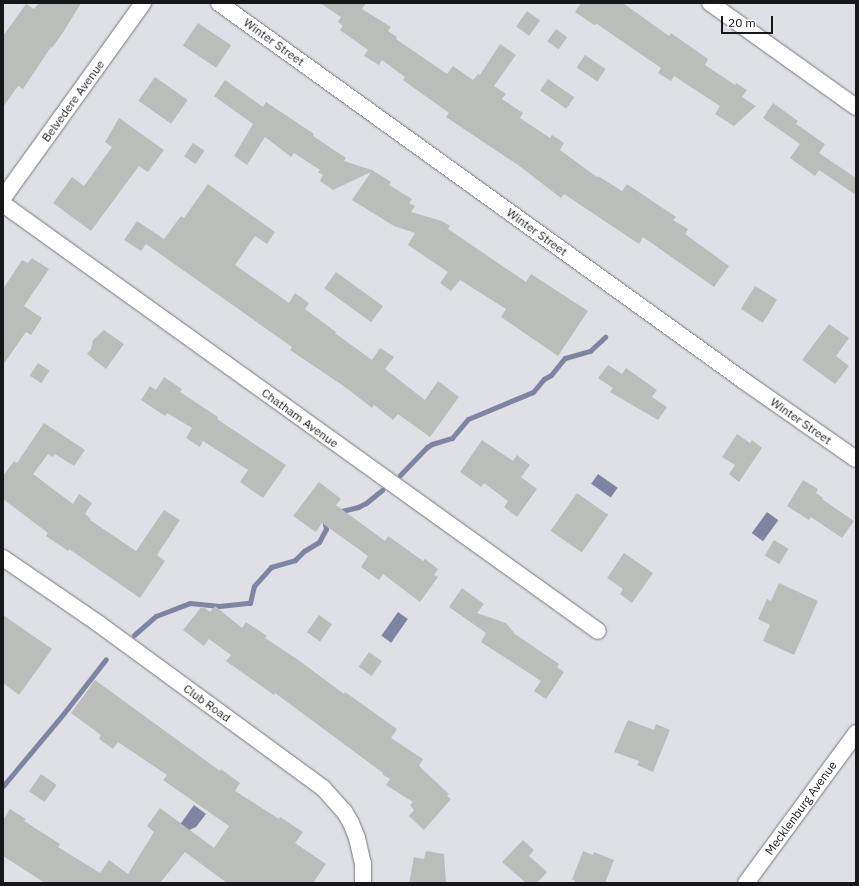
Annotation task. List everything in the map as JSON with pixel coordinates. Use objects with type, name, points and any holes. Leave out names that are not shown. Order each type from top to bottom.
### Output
[{"type":"street","name":"Belvedere Avenue","points":[[3,198],[143,3]]},
{"type":"street","name":"Winter Street","points":[[219,3],[744,381],[856,459]]},
{"type":"street","points":[[710,3],[856,107]]},
{"type":"street","name":"Chatham Avenue","points":[[3,204],[598,631]]},
{"type":"street","name":"Club Road","points":[[3,558],[99,624],[323,788],[340,805],[351,823],[357,838],[363,863],[363,883]]},
{"type":"street","name":"Mecklenburg Avenue","points":[[746,883],[856,733]]},
{"type":"water","points":[[598,474],[618,488],[611,498],[591,484]]},
{"type":"water","points":[[767,512],[778,520],[763,541],[752,533]]},
{"type":"water","points":[[398,612],[408,619],[391,643],[381,636]]},
{"type":"water","points":[[194,805],[206,814],[196,827],[187,831],[179,826]]},
{"type":"building","points":[[39,3],[81,3],[64,31],[52,48],[51,47],[23,89],[18,86],[3,107],[3,36],[26,4],[34,9]]},
{"type":"building","points":[[320,3],[366,3],[362,9],[391,27],[388,31],[397,37],[396,39],[447,74],[453,66],[473,80],[478,74],[480,75],[500,44],[516,55],[494,86],[506,94],[502,99],[523,113],[520,118],[550,138],[552,135],[564,143],[560,150],[597,177],[598,176],[622,191],[627,184],[676,217],[673,220],[688,229],[685,234],[729,266],[714,287],[643,237],[639,244],[564,194],[561,198],[518,165],[446,117],[449,113],[403,80],[405,77],[382,60],[379,65],[364,56],[368,50],[340,30],[343,26],[338,22],[341,17]]},
{"type":"building","points":[[581,3],[623,3],[669,36],[671,33],[708,59],[705,65],[735,85],[736,83],[747,90],[742,97],[756,106],[734,126],[715,114],[720,106],[674,76],[671,81],[658,73],[661,68],[597,24],[594,25],[575,12]]},
{"type":"building","points":[[527,11],[540,20],[529,36],[516,27]]},
{"type":"building","points":[[198,23],[231,45],[216,68],[183,45]]},
{"type":"building","points":[[556,29],[567,37],[559,49],[547,41]]},
{"type":"building","points":[[585,55],[606,69],[597,81],[577,67]]},
{"type":"building","points":[[155,77],[188,100],[171,124],[138,101]]},
{"type":"building","points":[[548,79],[574,97],[566,109],[540,90]]},
{"type":"building","points":[[225,80],[263,107],[266,102],[314,134],[313,136],[346,158],[344,161],[372,170],[391,182],[389,185],[412,199],[409,203],[415,206],[411,212],[442,221],[450,226],[448,229],[526,282],[531,274],[588,311],[558,356],[501,317],[506,309],[460,280],[451,291],[440,283],[448,272],[408,245],[415,233],[394,226],[352,200],[371,172],[333,190],[320,181],[323,175],[318,172],[320,170],[294,153],[291,157],[265,137],[247,165],[234,156],[253,124],[214,96]]},
{"type":"building","points":[[773,103],[798,121],[796,124],[825,144],[819,153],[856,178],[856,195],[819,170],[815,176],[790,158],[800,144],[763,118]]},
{"type":"building","points":[[119,118],[164,150],[148,172],[139,166],[91,231],[53,203],[72,177],[84,186],[112,147],[105,142]]},
{"type":"building","points":[[193,143],[205,151],[196,164],[184,156]]},
{"type":"building","points":[[208,184],[275,232],[267,244],[255,236],[235,265],[289,303],[295,293],[309,303],[305,309],[372,360],[380,348],[394,357],[385,369],[425,400],[438,381],[459,397],[430,437],[398,414],[393,420],[374,405],[372,408],[345,387],[290,350],[292,347],[146,244],[141,251],[124,240],[137,221],[164,239],[181,216],[184,218]]},
{"type":"building","points":[[32,258],[49,269],[24,306],[42,318],[31,335],[26,332],[3,365],[3,289],[22,260],[28,263]]},
{"type":"building","points":[[336,272],[383,306],[371,322],[324,288]]},
{"type":"building","points":[[755,286],[777,300],[763,323],[741,309]]},
{"type":"building","points":[[829,324],[849,338],[836,356],[849,366],[835,384],[802,360]]},
{"type":"building","points":[[104,330],[124,344],[106,369],[87,354],[91,349],[93,340]]},
{"type":"building","points":[[38,363],[50,371],[41,383],[30,375]]},
{"type":"building","points":[[608,365],[622,374],[626,368],[657,390],[652,397],[667,407],[658,420],[610,392],[613,388],[598,378]]},
{"type":"building","points":[[164,377],[182,389],[180,392],[218,417],[217,419],[286,465],[263,498],[240,482],[248,470],[203,441],[200,447],[186,438],[192,428],[167,413],[165,416],[141,400],[150,386],[156,390]]},
{"type":"building","points":[[44,423],[85,450],[74,466],[55,454],[53,457],[48,454],[33,474],[73,504],[79,494],[92,503],[85,514],[91,519],[90,520],[136,551],[164,510],[180,520],[157,555],[165,561],[140,598],[69,549],[68,551],[46,536],[48,533],[3,499],[3,476],[14,461],[17,463]]},
{"type":"building","points":[[737,434],[750,443],[752,440],[762,448],[739,482],[729,474],[735,465],[722,457]]},
{"type":"building","points":[[482,440],[513,461],[517,455],[530,465],[521,477],[537,489],[517,517],[504,507],[508,501],[484,483],[481,487],[460,472]]},
{"type":"building","points":[[803,480],[818,489],[816,493],[823,498],[822,499],[854,521],[842,538],[811,517],[809,520],[787,506]]},
{"type":"building","points":[[319,482],[341,499],[336,505],[385,541],[388,536],[423,561],[425,559],[438,569],[434,575],[438,577],[420,602],[383,574],[379,580],[361,567],[368,556],[322,523],[316,532],[293,516]]},
{"type":"building","points":[[577,493],[608,515],[582,552],[551,531]]},
{"type":"building","points":[[774,540],[789,549],[779,564],[765,555]]},
{"type":"building","points":[[624,553],[653,573],[632,603],[620,594],[623,589],[607,578]]},
{"type":"building","points":[[779,583],[818,601],[794,655],[763,641],[770,625],[758,619],[767,599],[771,601]]},
{"type":"building","points":[[462,588],[484,604],[477,613],[506,623],[515,634],[559,664],[557,667],[564,672],[546,699],[534,691],[541,681],[481,642],[486,633],[449,607]]},
{"type":"building","points":[[202,606],[210,612],[215,606],[242,628],[246,622],[267,636],[265,638],[297,659],[344,694],[345,692],[397,729],[391,738],[423,759],[419,766],[449,794],[447,796],[451,799],[424,830],[409,816],[414,810],[410,805],[413,802],[386,785],[390,779],[382,774],[383,773],[275,693],[274,695],[226,661],[231,655],[209,639],[204,646],[183,630]]},
{"type":"building","points":[[3,615],[52,649],[19,695],[3,683]]},
{"type":"building","points":[[319,615],[332,624],[320,641],[307,632]]},
{"type":"building","points":[[369,652],[382,661],[372,676],[359,667]]},
{"type":"building","points":[[95,680],[220,771],[221,769],[240,783],[235,791],[279,819],[280,817],[303,832],[295,843],[326,864],[313,883],[227,883],[185,852],[160,883],[45,883],[3,856],[3,820],[10,809],[26,819],[24,821],[60,844],[58,847],[100,873],[109,860],[128,874],[154,832],[147,826],[160,808],[214,848],[229,826],[163,780],[167,775],[118,742],[113,749],[99,739],[101,735],[71,713]]},
{"type":"building","points":[[628,720],[654,730],[656,724],[670,730],[653,772],[637,765],[639,761],[614,752]]},
{"type":"building","points":[[41,774],[57,785],[45,802],[29,791]]},
{"type":"building","points":[[523,840],[534,850],[529,856],[547,872],[537,883],[526,883],[502,862]]},
{"type":"building","points":[[426,851],[444,854],[446,883],[409,883],[414,857],[424,859]]},
{"type":"building","points":[[583,851],[593,855],[594,852],[614,860],[605,883],[574,883],[575,880],[572,880]]},
{"type":"waterway","points":[[400,475],[427,447],[452,438],[468,419],[533,392],[544,379],[551,375],[565,358],[590,351],[605,337]]},
{"type":"waterway","points":[[337,512],[358,507],[366,503],[382,490]]},
{"type":"waterway","points":[[134,635],[156,616],[190,603],[219,606],[250,603],[254,586],[271,567],[295,560],[304,551],[319,542],[326,529],[325,524],[327,519]]},
{"type":"waterway","points":[[3,786],[64,713],[106,659]]}]
